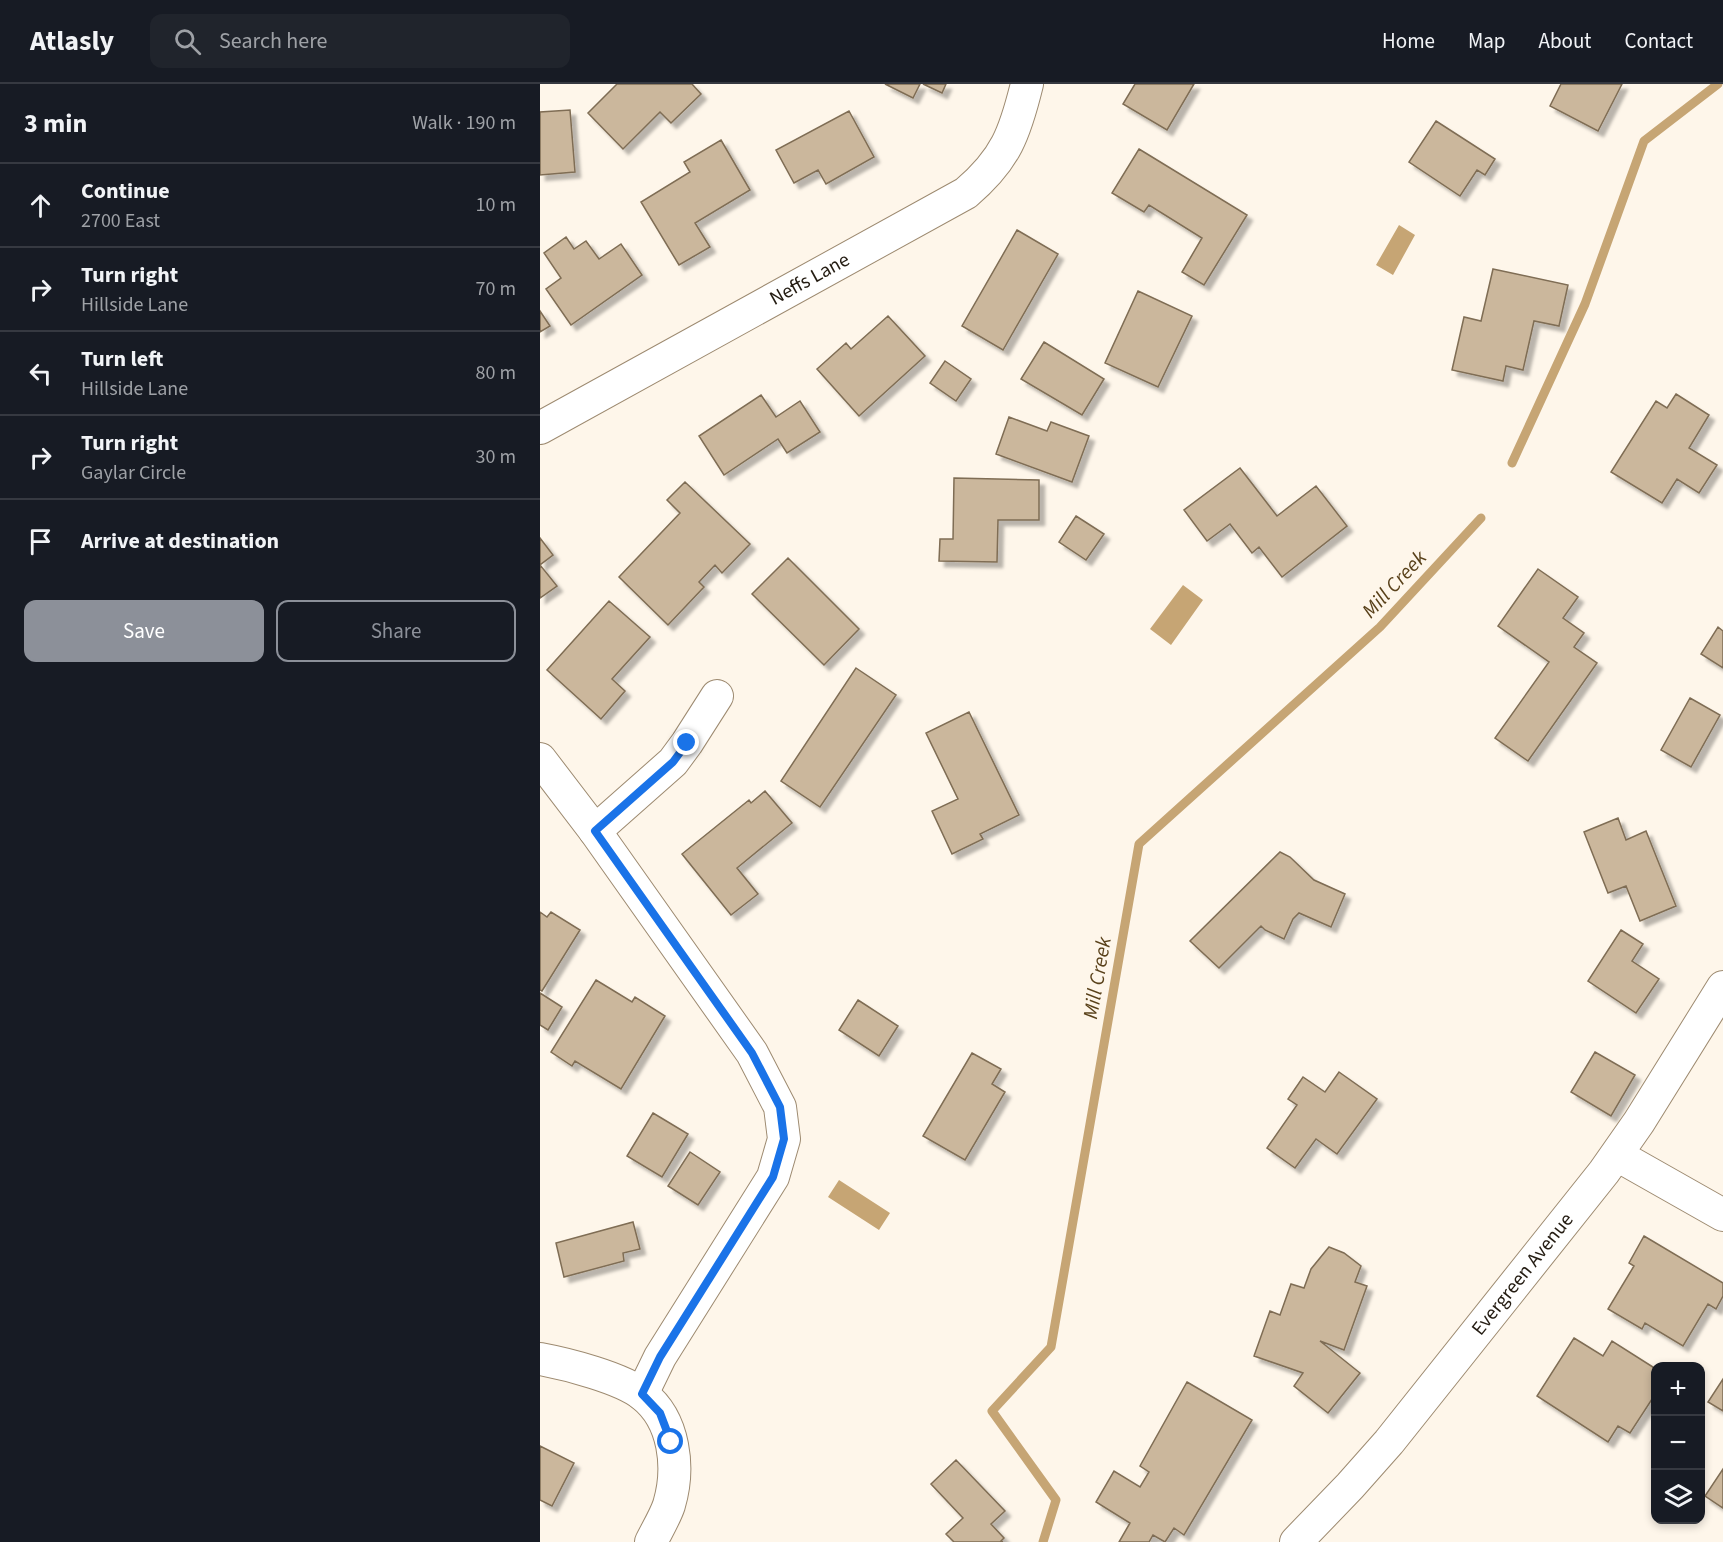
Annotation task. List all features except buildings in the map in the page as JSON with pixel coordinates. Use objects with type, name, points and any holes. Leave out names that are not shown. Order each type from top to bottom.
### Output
[{"type":"street","name":"Neffs Lane","points":[[540,428],[966,193],[982,179],[1004,152],[1018,119],[1027,84]]},
{"type":"street","points":[[595,831],[673,762],[717,696]]},
{"type":"street","points":[[540,759],[595,831],[752,1053],[780,1107],[784,1139],[773,1177],[660,1357],[642,1394]]},
{"type":"street","name":"Evergreen Avenue","points":[[1296,1542],[1350,1486],[1395,1434],[1617,1155],[1723,987]]},
{"type":"street","points":[[1617,1155],[1723,1215]]},
{"type":"street","points":[[540,1359],[576,1367],[611,1379],[642,1394],[660,1413],[671,1442],[676,1470],[669,1506],[651,1542]]},
{"type":"shaded area","points":[[1399,225],[1415,235],[1393,275],[1376,265]]},
{"type":"shaded area","points":[[1183,585],[1203,600],[1171,645],[1150,629]]},
{"type":"shaded area","points":[[839,1180],[890,1213],[879,1230],[828,1197]]},
{"type":"waterway","name":"Mill Creek","points":[[1512,463],[1585,304],[1644,141],[1718,84]]},
{"type":"waterway","name":"Mill Creek","points":[[1043,1542],[1056,1500],[992,1411],[1051,1347],[1139,844],[1380,627],[1481,518]]},
{"type":"route","points":[[671,1442],[660,1413],[642,1394],[660,1357],[773,1177],[784,1139],[780,1107],[752,1053],[595,831],[673,762],[687,743]]}]
